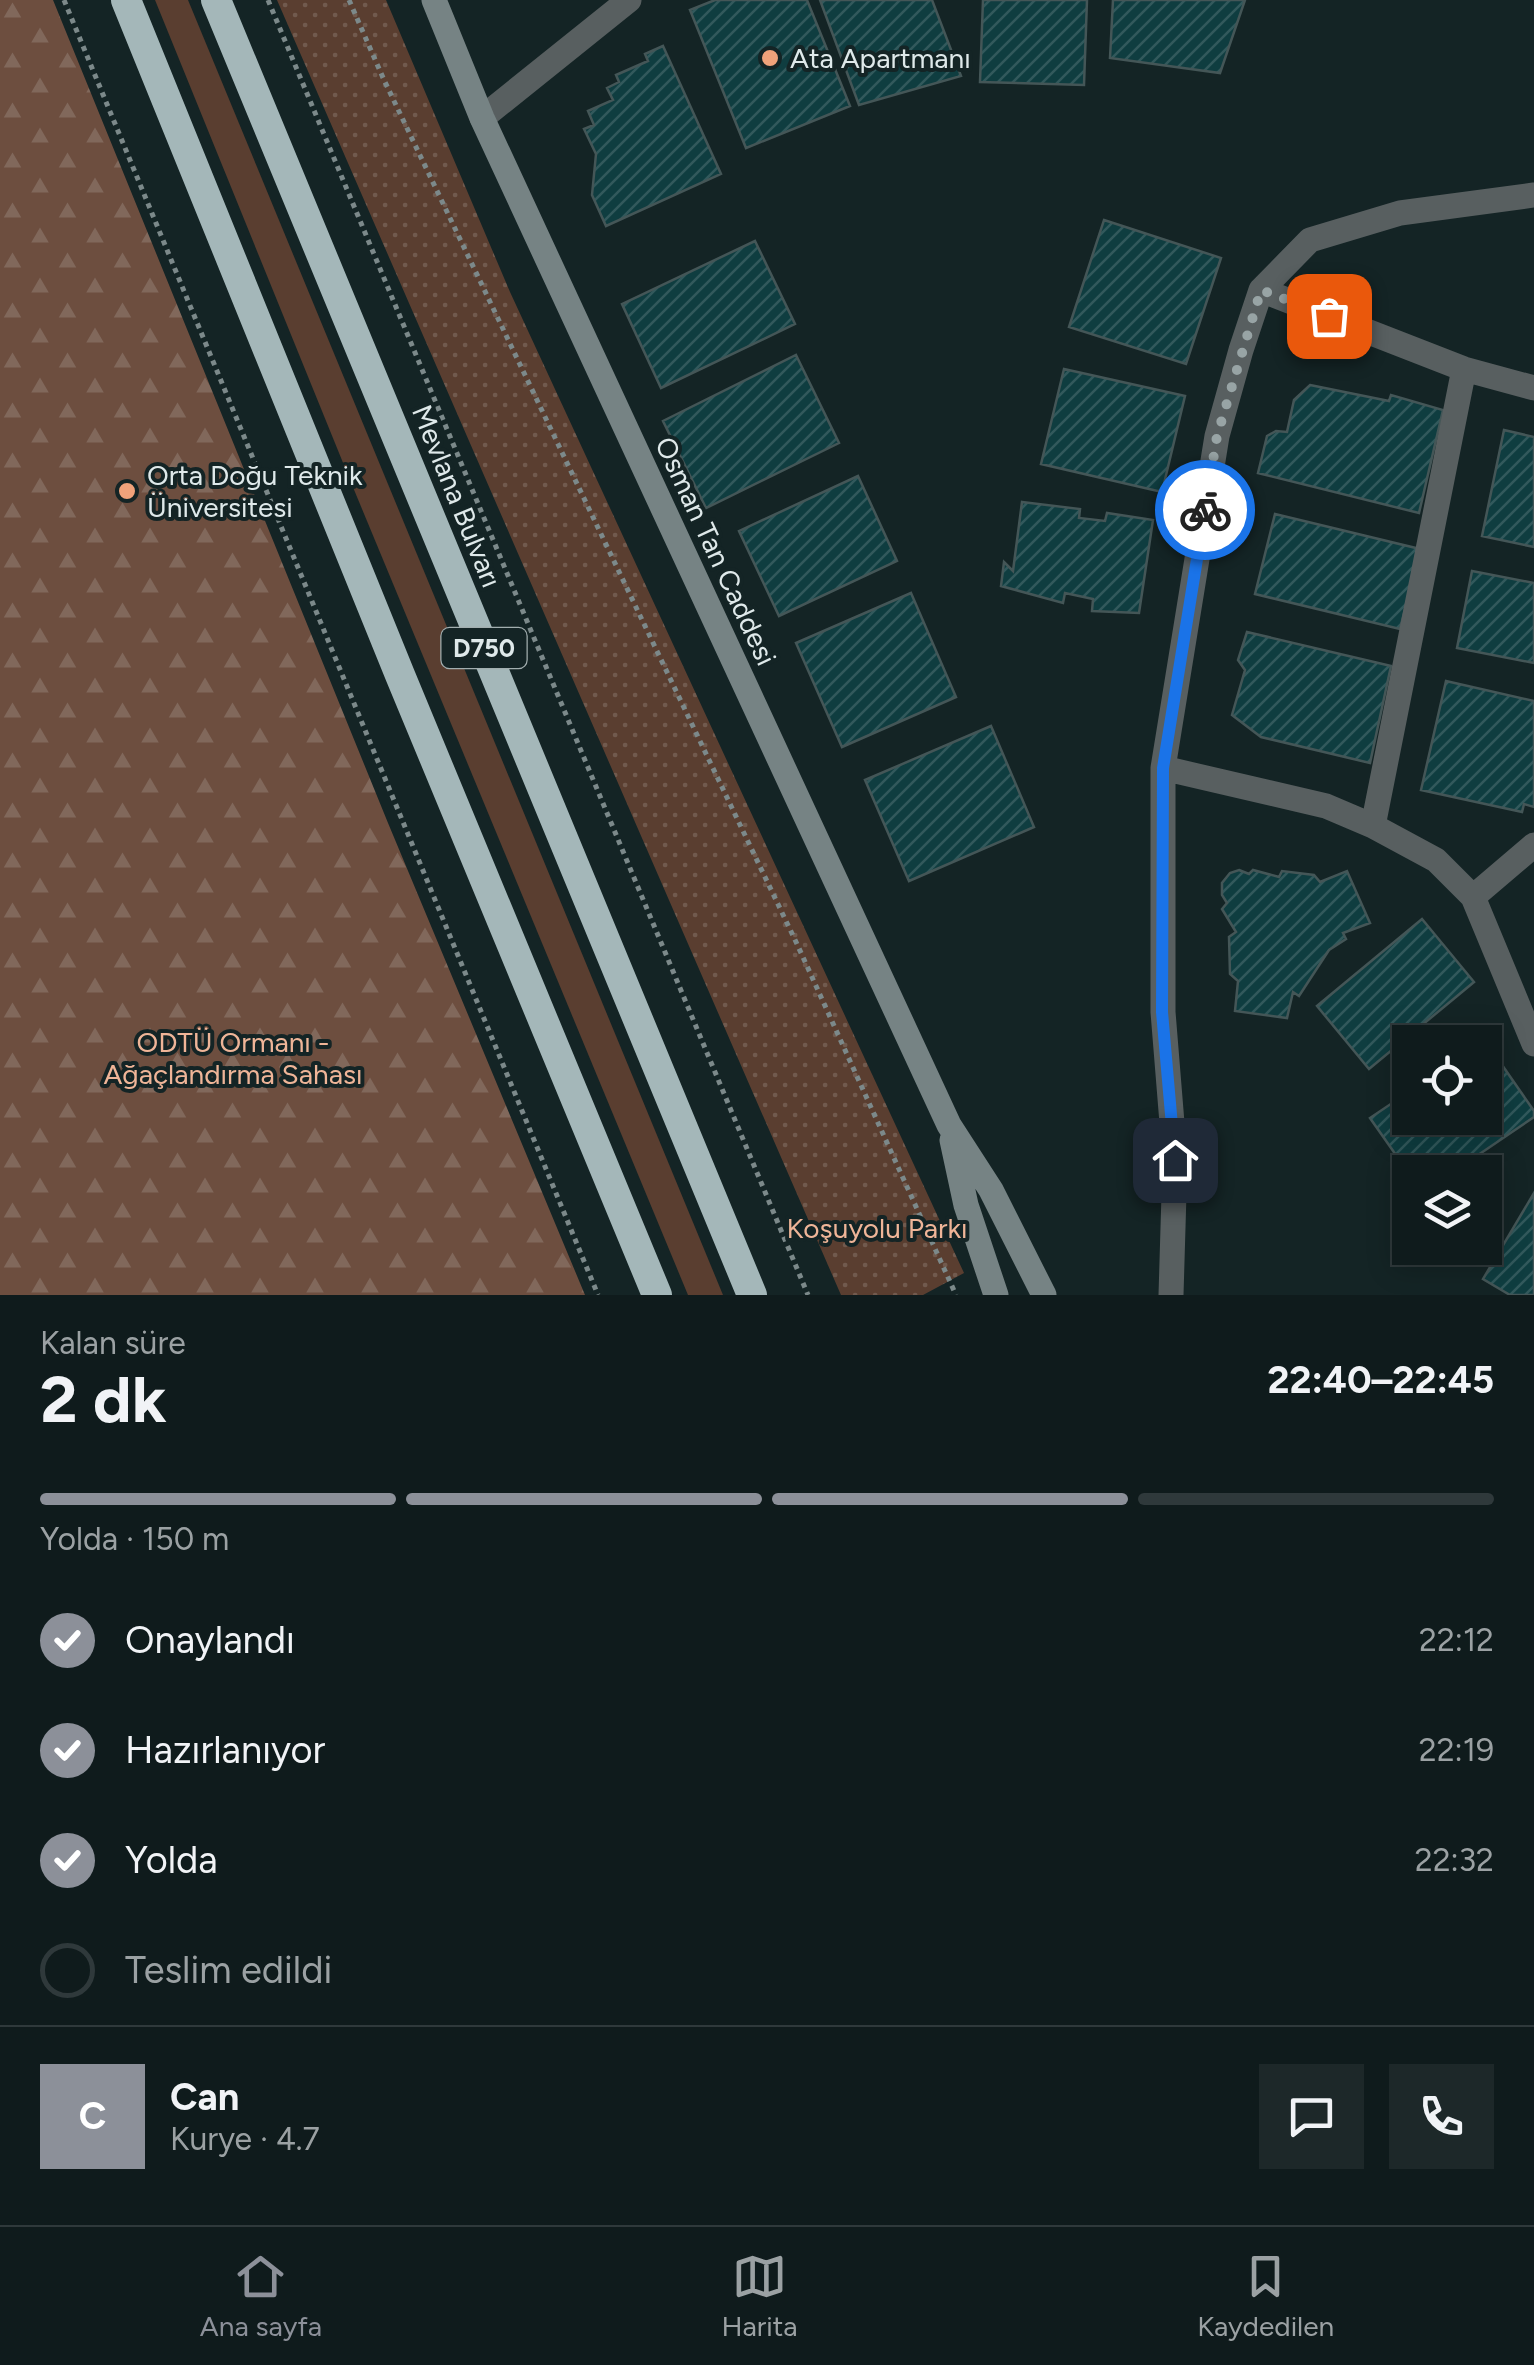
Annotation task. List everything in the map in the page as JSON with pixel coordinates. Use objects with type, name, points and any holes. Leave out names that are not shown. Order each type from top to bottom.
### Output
[{"type":"highway","name":"D750","points":[[126,0],[657,1295]]},
{"type":"highway","name":"Mevlana Bulvarı","points":[[216,0],[752,1295]]},
{"type":"street","name":"Osman Tan Caddesi","points":[[434,0],[482,118],[949,1125],[992,1190],[1044,1295]]},
{"type":"street","points":[[482,118],[629,0]]},
{"type":"street","points":[[1172,1295],[1175,1160],[1162,1012],[1163,768],[1217,436],[1261,290],[1310,240],[1400,212],[1534,195]]},
{"type":"street","points":[[1261,290],[1464,370],[1534,388]]},
{"type":"street","points":[[1374,826],[1464,370]]},
{"type":"street","points":[[1163,768],[1326,806],[1374,826],[1436,860],[1473,897],[1534,1044]]},
{"type":"street","points":[[1473,897],[1534,845]]},
{"type":"street","name":"Osman Tan Caddesi","points":[[949,1125],[966,1205],[996,1295]]},
{"type":"path","points":[[64,0],[598,1295]]},
{"type":"path","points":[[268,0],[808,1295]]},
{"type":"path","points":[[349,0],[392,98],[797,944],[956,1295]]},
{"type":"green space","name":"ODTÜ Ormanı - Ağaçlandırma Sahası","points":[[0,0],[53,0],[585,1295],[0,1295]]},
{"type":"green space","points":[[155,0],[188,0],[723,1295],[688,1295]]},
{"type":"green space","name":"Koşuyolu Parkı","points":[[277,0],[386,0],[510,292],[964,1273],[923,1295],[841,1295]]},
{"type":"building","name":"Ata Apartmanı","points":[[715,0],[807,0],[850,106],[746,148],[690,10]]},
{"type":"building","points":[[820,0],[932,0],[961,76],[859,105]]},
{"type":"building","points":[[983,0],[1087,0],[1084,85],[980,82]]},
{"type":"building","points":[[1113,0],[1245,0],[1220,73],[1110,58]]},
{"type":"building","points":[[663,46],[721,174],[606,226],[592,195],[596,154],[584,129],[594,125],[588,111],[613,100],[607,88],[619,82],[616,75],[648,61],[645,54]]},
{"type":"building","points":[[1104,220],[1221,258],[1186,364],[1069,327]]},
{"type":"building","points":[[755,241],[795,324],[661,388],[622,304]]},
{"type":"building","points":[[796,355],[839,443],[706,508],[663,421]]},
{"type":"building","points":[[1064,369],[1185,396],[1162,492],[1041,464]]},
{"type":"building","points":[[1310,385],[1389,401],[1391,395],[1443,410],[1419,513],[1258,473],[1267,436],[1276,431],[1287,432],[1294,400]]},
{"type":"building","points":[[1504,430],[1534,437],[1534,547],[1482,536]]},
{"type":"building","points":[[858,476],[897,561],[779,616],[739,531]]},
{"type":"building","points":[[1022,502],[1080,509],[1079,518],[1105,521],[1107,513],[1153,520],[1139,613],[1092,611],[1093,599],[1065,593],[1063,603],[1001,586],[1004,562],[1013,571]]},
{"type":"building","points":[[1275,514],[1420,549],[1400,629],[1255,594]]},
{"type":"building","points":[[1472,571],[1534,583],[1534,663],[1457,648]]},
{"type":"building","points":[[911,593],[956,697],[842,747],[796,643]]},
{"type":"building","points":[[1247,632],[1391,666],[1370,763],[1261,737],[1232,715],[1245,670],[1238,660]]},
{"type":"building","points":[[1446,681],[1534,701],[1534,807],[1524,804],[1522,812],[1421,790]]},
{"type":"building","points":[[991,726],[1034,827],[909,881],[865,780]]},
{"type":"building","points":[[1239,870],[1279,877],[1282,871],[1314,875],[1320,882],[1347,871],[1370,923],[1343,933],[1346,939],[1329,950],[1299,996],[1293,992],[1287,1018],[1235,1011],[1238,981],[1230,974],[1229,937],[1236,932],[1222,909],[1227,903],[1222,883],[1230,873]]},
{"type":"building","points":[[1422,919],[1474,982],[1422,1025],[1392,1025],[1392,1050],[1369,1069],[1317,1006]]},
{"type":"building","points":[[1502,1065],[1534,1111],[1534,1117],[1478,1155],[1396,1155],[1370,1118],[1392,1103],[1392,1135],[1502,1135]]},
{"type":"building","points":[[1534,1193],[1534,1295],[1510,1295],[1483,1279],[1491,1265],[1502,1265],[1502,1247]]},
{"type":"way so far","points":[[1205,510],[1217,436],[1261,290],[1329,316]]},
{"type":"place","name":"Ata Apartmanı","points":[[770,58]]},
{"type":"place","name":"Orta Doğu Teknik Üniversitesi","points":[[127,491]]},
{"type":"route","points":[[1175,1160],[1162,1012],[1163,768],[1205,510]]}]
